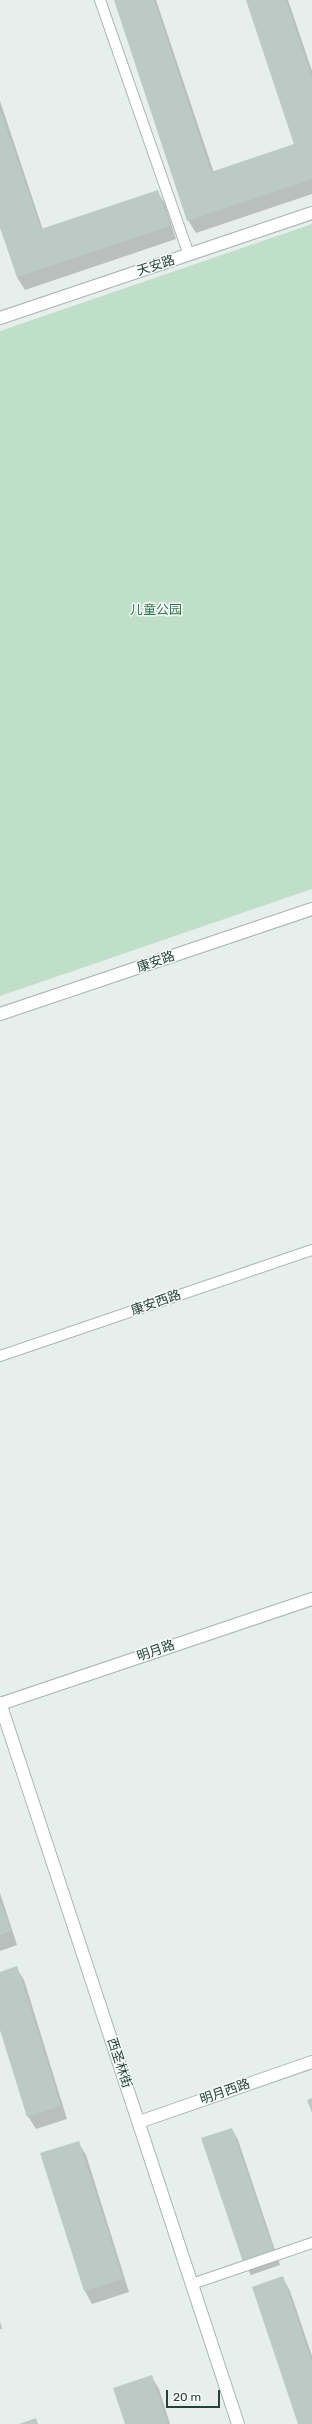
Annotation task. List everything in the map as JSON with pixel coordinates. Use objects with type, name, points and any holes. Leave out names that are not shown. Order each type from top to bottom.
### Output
[{"type":"street","name":"天安路","points":[[0,318],[312,214]]},
{"type":"street","name":"康安路","points":[[0,1014],[312,909]]},
{"type":"street","name":"明月路","points":[[0,1703],[312,1598]]},
{"type":"street","name":"西圣林街","points":[[0,1703],[238,2424]]},
{"type":"street","name":"明月西路","points":[[139,2122],[312,2062]]},
{"type":"lane","points":[[100,0],[189,255]]},
{"type":"lane","name":"康安西路","points":[[0,1356],[312,1250]]},
{"type":"lane","points":[[192,2284],[312,2243]]},
{"type":"green space","name":"儿童公园","points":[[312,224],[312,889],[0,996],[0,331]]},
{"type":"building","points":[[114,0],[154,0],[211,172],[294,144],[246,0],[286,0],[312,78],[312,179],[187,221]]},
{"type":"building","points":[[0,109],[41,229],[158,190],[170,226],[17,277],[0,228]]},
{"type":"building","points":[[0,1901],[11,1931],[0,1935]]},
{"type":"building","points":[[17,1966],[61,2106],[27,2117],[0,2030],[0,1972]]},
{"type":"building","points":[[312,2098],[312,2113],[307,2100]]},
{"type":"building","points":[[232,2128],[275,2254],[244,2265],[201,2138]]},
{"type":"building","points":[[79,2141],[123,2279],[84,2291],[40,2153]]},
{"type":"building","points":[[283,2276],[312,2363],[312,2424],[298,2424],[252,2287]]},
{"type":"building","points":[[152,2375],[168,2424],[125,2424],[113,2388]]},
{"type":"building","points":[[36,2418],[38,2424],[19,2424]]}]
